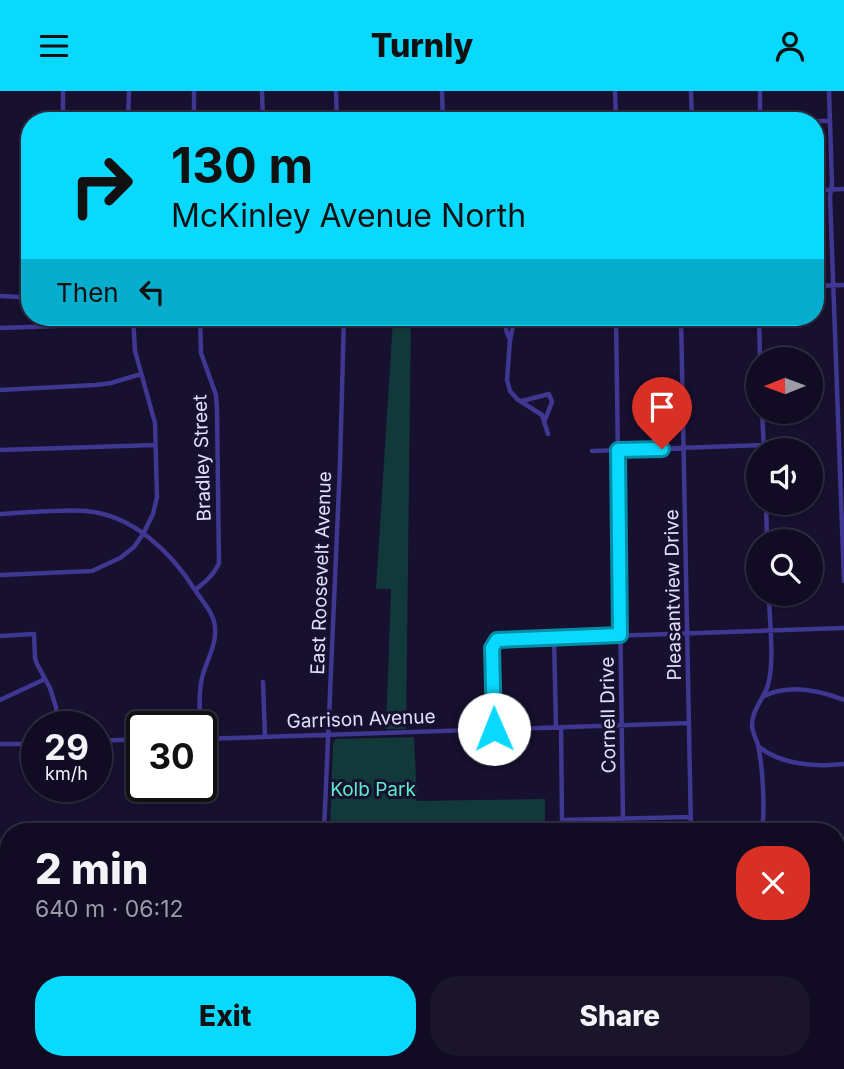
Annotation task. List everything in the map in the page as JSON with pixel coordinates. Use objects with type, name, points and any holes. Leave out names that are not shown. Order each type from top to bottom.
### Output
[{"type":"street","points":[[63,91],[63,112]]},
{"type":"street","points":[[128,112],[129,91]]},
{"type":"street","points":[[194,91],[194,112]]},
{"type":"street","points":[[262,91],[263,112]]},
{"type":"street","points":[[336,91],[337,112]]},
{"type":"street","points":[[442,91],[443,112]]},
{"type":"street","points":[[615,91],[616,112]]},
{"type":"street","points":[[691,91],[692,112]]},
{"type":"street","points":[[760,91],[761,112]]},
{"type":"street","points":[[829,91],[830,196],[844,581]]},
{"type":"street","points":[[824,121],[830,121]]},
{"type":"street","points":[[824,190],[844,189]]},
{"type":"street","points":[[824,286],[844,285]]},
{"type":"street","points":[[0,296],[21,296]]},
{"type":"street","points":[[0,328],[45,326]]},
{"type":"street","points":[[0,575],[92,571],[120,558],[134,547],[143,534],[153,514],[157,497],[155,423],[135,351],[133,326]]},
{"type":"street","name":"Bradley Street","points":[[195,590],[211,577],[219,563],[216,395],[201,353],[201,326]]},
{"type":"street","name":"East Roosevelt Avenue","points":[[324,823],[344,326]]},
{"type":"street","points":[[506,326],[510,340]]},
{"type":"street","points":[[513,326],[507,380],[510,391],[542,415],[548,434]]},
{"type":"street","name":"Cornell Drive","points":[[615,326],[623,820]]},
{"type":"street","name":"Pleasantview Drive","points":[[681,326],[690,823]]},
{"type":"street","points":[[759,326],[760,347]]},
{"type":"street","points":[[0,390],[96,385],[141,374]]},
{"type":"street","points":[[522,401],[549,394],[552,402],[544,421]]},
{"type":"street","points":[[0,450],[155,445]]},
{"type":"street","points":[[592,451],[746,447]]},
{"type":"street","points":[[0,514],[87,511],[105,515],[121,520],[143,534],[172,559],[184,573],[215,624],[215,640],[202,677],[200,711]]},
{"type":"street","points":[[763,823],[758,746],[752,726],[764,696],[770,670],[769,606]]},
{"type":"street","points":[[494,729],[493,645],[500,639],[844,628]]},
{"type":"street","points":[[0,636],[34,634],[35,658],[50,688],[56,711]]},
{"type":"street","points":[[554,638],[562,820],[690,817]]},
{"type":"street","points":[[0,700],[45,678]]},
{"type":"street","points":[[263,682],[265,736]]},
{"type":"street","points":[[764,696],[772,692],[799,689],[828,694],[844,701]]},
{"type":"street","name":"Garrison Avenue","points":[[217,738],[689,723]]},
{"type":"street","points":[[0,744],[21,744]]},
{"type":"street","points":[[758,746],[773,756],[798,763],[844,764]]},
{"type":"green space","points":[[393,326],[411,326],[406,729],[386,729],[391,589],[376,589]]},
{"type":"green space","name":"Kolb Park","points":[[414,737],[417,801],[545,799],[545,823],[330,823],[333,743],[336,739]]},
{"type":"route","points":[[494,729],[492,648],[497,640],[620,635],[618,450],[662,449]]}]
